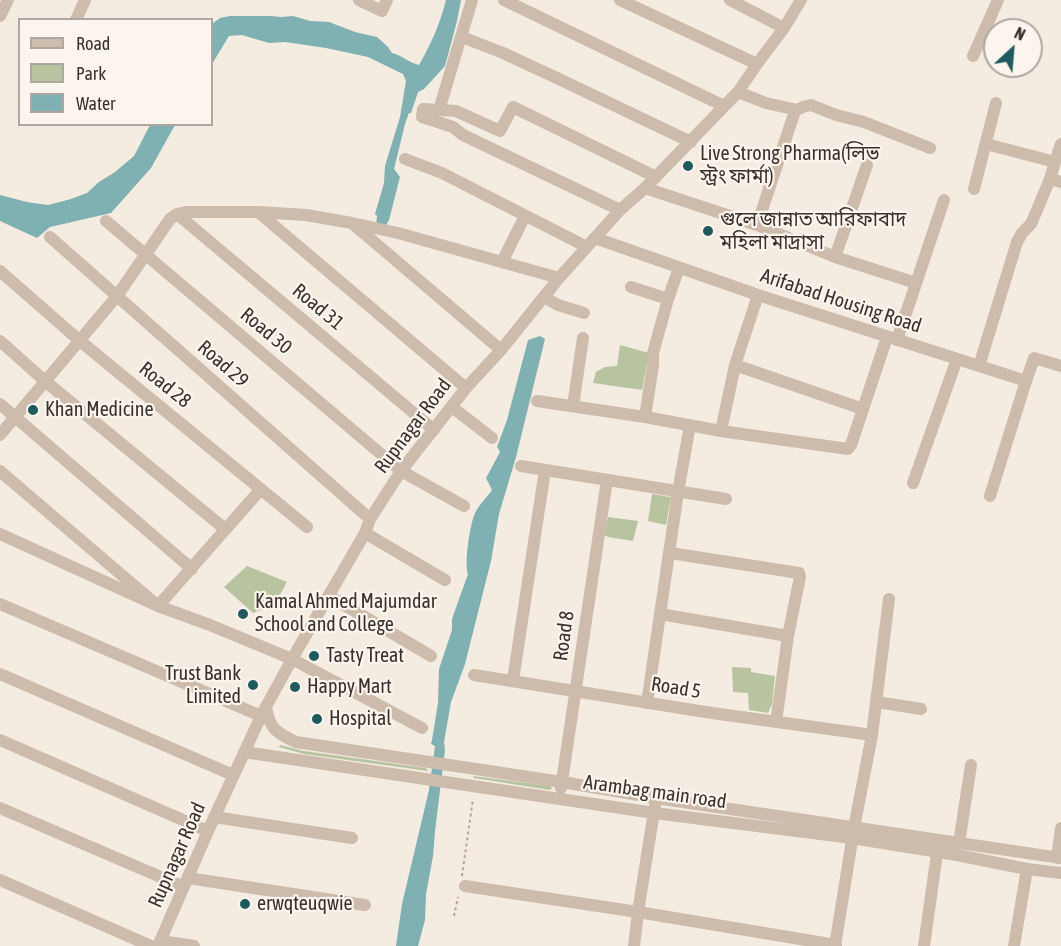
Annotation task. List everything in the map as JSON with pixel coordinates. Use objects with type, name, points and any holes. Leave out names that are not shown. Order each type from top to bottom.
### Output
[{"type":"street","points":[[0,16],[8,0]]},
{"type":"street","points":[[77,18],[86,0]]},
{"type":"street","points":[[359,0],[382,11],[387,0]]},
{"type":"street","points":[[439,110],[472,0]]},
{"type":"street","points":[[504,0],[724,106]]},
{"type":"street","points":[[620,0],[757,64]]},
{"type":"street","points":[[730,0],[784,28]]},
{"type":"street","name":"Rupnagar Road","points":[[157,944],[263,711],[365,533],[370,519],[401,471],[466,388],[501,350],[591,242],[738,92],[801,0]]},
{"type":"street","points":[[973,56],[998,0]]},
{"type":"street","points":[[462,37],[550,74],[691,142]]},
{"type":"street","points":[[738,92],[795,111]]},
{"type":"street","points":[[974,189],[996,103]]},
{"type":"street","points":[[757,225],[795,111],[803,107],[811,105],[836,115],[864,122],[930,148]]},
{"type":"street","points":[[620,210],[463,135],[453,128],[422,117],[423,110],[456,111],[500,131],[513,106],[656,177]]},
{"type":"street","points":[[986,144],[1055,162]]},
{"type":"street","points":[[979,366],[1017,242],[1031,224],[1055,181],[1055,162],[1061,144]]},
{"type":"street","name":"Arifabad Housing Road","points":[[405,159],[442,173],[525,216],[591,242],[679,268],[1026,381]]},
{"type":"street","points":[[836,257],[867,165]]},
{"type":"street","points":[[645,188],[757,225],[836,257],[916,283]]},
{"type":"street","points":[[537,401],[848,449],[916,283],[944,200]]},
{"type":"street","points":[[258,212],[466,388]]},
{"type":"street","points":[[0,435],[117,296],[170,219],[177,214],[258,212],[306,215],[398,233],[559,278]]},
{"type":"street","name":"Road 31","points":[[177,214],[434,430]]},
{"type":"street","points":[[502,262],[525,216]]},
{"type":"street","name":"Road 30","points":[[106,221],[401,471],[464,506]]},
{"type":"street","points":[[352,223],[501,350]]},
{"type":"street","name":"Road 29","points":[[50,237],[370,519]]},
{"type":"street","points":[[645,417],[653,353],[679,268]]},
{"type":"street","name":"Road 28","points":[[0,271],[80,341],[307,527]]},
{"type":"street","points":[[631,287],[668,299]]},
{"type":"street","points":[[721,431],[735,365],[758,295]]},
{"type":"street","points":[[544,297],[558,305],[584,314]]},
{"type":"street","points":[[573,406],[583,338]]},
{"type":"street","points":[[0,341],[45,381],[225,529]]},
{"type":"street","points":[[990,496],[1034,358],[1061,366]]},
{"type":"street","points":[[913,483],[957,359]]},
{"type":"street","points":[[735,365],[863,409]]},
{"type":"street","points":[[0,404],[192,569]]},
{"type":"street","points":[[452,407],[492,438]]},
{"type":"street","points":[[647,703],[690,425]]},
{"type":"street","points":[[520,466],[726,499]]},
{"type":"street","points":[[513,680],[545,470]]},
{"type":"street","points":[[0,471],[158,606]]},
{"type":"street","name":"Road 8","points":[[560,798],[607,480]]},
{"type":"street","points":[[158,606],[261,489]]},
{"type":"street","points":[[365,533],[445,580]]},
{"type":"street","points":[[0,534],[158,606],[292,659],[422,728]]},
{"type":"street","points":[[670,553],[798,572],[800,576],[788,636],[776,722]]},
{"type":"street","points":[[329,596],[432,656]]},
{"type":"street","points":[[461,888],[638,912],[835,946],[872,735],[889,598]]},
{"type":"street","points":[[0,604],[263,711]]},
{"type":"street","points":[[660,614],[788,636]]},
{"type":"street","points":[[0,674],[233,775]]},
{"type":"street","name":"Road 5","points":[[474,675],[647,703],[872,735]]},
{"type":"street","points":[[877,702],[921,709]]},
{"type":"street","name":"Arambag main road","points":[[263,711],[272,728],[296,742],[562,782],[938,846],[1027,869],[1061,873]]},
{"type":"street","points":[[0,740],[208,831]]},
{"type":"street","name":"Arambag main road","points":[[244,752],[654,813],[853,833]]},
{"type":"street","points":[[959,843],[971,765]]},
{"type":"street","points":[[448,783],[451,766]]},
{"type":"street","points":[[633,946],[656,798]]},
{"type":"street","points":[[0,808],[186,883],[365,905]]},
{"type":"street","points":[[214,817],[352,838]]},
{"type":"street","points":[[1059,858],[1061,828]]},
{"type":"street","name":"Arambag main road","points":[[938,846],[959,843],[1059,858]]},
{"type":"street","points":[[924,946],[938,846]]},
{"type":"street","points":[[1014,946],[1027,869]]},
{"type":"street","points":[[0,880],[157,944],[194,946]]},
{"type":"path","points":[[454,916],[461,888],[475,787]]},
{"type":"green space","points":[[620,345],[649,353],[642,390],[593,383],[596,372],[605,367],[617,366]]},
{"type":"green space","points":[[652,494],[671,497],[666,525],[648,521]]},
{"type":"green space","points":[[608,517],[638,521],[633,541],[604,535]]},
{"type":"green space","points":[[247,566],[287,582],[275,604],[253,613],[224,587]]},
{"type":"green space","points":[[732,667],[751,668],[751,672],[775,676],[772,704],[768,713],[749,710],[748,693],[733,692]]},
{"type":"green space","points":[[280,745],[304,751],[426,768],[428,771],[304,754],[279,747]]},
{"type":"green space","points":[[473,776],[550,786],[552,788],[550,790]]},
{"type":"water","points":[[446,0],[461,0],[445,66],[424,89],[418,92],[405,124],[394,169],[400,177],[389,220],[385,227],[376,226],[377,216],[375,214],[384,183],[385,166],[400,117],[406,81],[403,74],[368,57],[285,42],[269,43],[242,35],[229,36],[213,62],[213,23],[220,18],[293,16],[310,21],[329,22],[377,37],[392,53],[419,65],[441,17]]},
{"type":"water","points":[[149,126],[174,126],[151,168],[111,213],[50,227],[37,238],[0,221],[0,195],[48,205],[71,199],[87,193],[134,156]]},
{"type":"water","points":[[540,336],[545,339],[516,457],[499,514],[491,561],[465,664],[451,702],[444,742],[445,750],[433,856],[426,894],[425,920],[418,946],[396,946],[402,904],[429,790],[435,746],[431,744],[438,703],[439,669],[452,630],[452,619],[468,574],[467,553],[471,526],[477,510],[492,490],[486,478],[500,452],[497,447],[507,420],[528,340]]},
{"type":"place","name":"Live Strong Pharma(লিভ স্ট্রং ফার্মা)","points":[[688,166]]},
{"type":"place","name":"গুলে জান্নাত আরিফাবাদ মহিলা মাদ্রাসা","points":[[708,231]]},
{"type":"place","name":"Khan Medicine","points":[[33,410]]},
{"type":"place","name":"Kamal Ahmed Majumdar School and College","points":[[243,614]]},
{"type":"place","name":"Tasty Treat","points":[[314,656]]},
{"type":"place","name":"Trust Bank Limited","points":[[253,685]]},
{"type":"place","name":"Happy Mart","points":[[295,687]]},
{"type":"place","name":"Hospital","points":[[317,719]]},
{"type":"place","name":"erwqteuqwie","points":[[245,904]]}]
